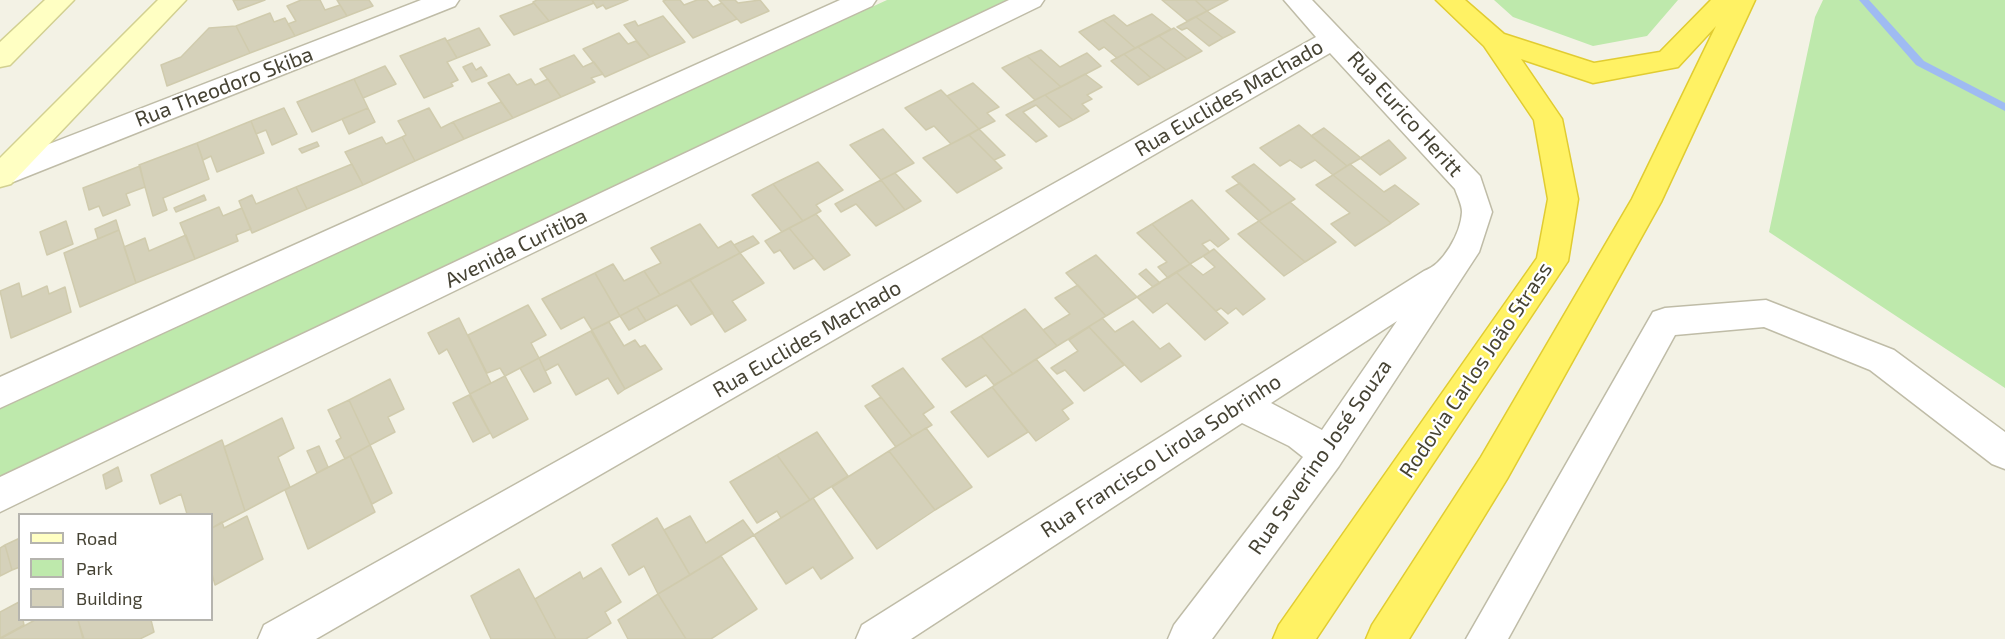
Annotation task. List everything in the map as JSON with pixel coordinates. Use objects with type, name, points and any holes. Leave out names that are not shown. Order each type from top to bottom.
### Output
[{"type":"highway","name":"Rodovia Carlos João Strass","points":[[1293,639],[1552,261],[1563,199],[1548,119],[1494,40],[1449,0]]},
{"type":"highway","points":[[1494,40],[1593,73],[1668,60],[1726,0]]},
{"type":"highway","points":[[1386,639],[1494,468],[1646,202],[1742,0]]},
{"type":"street","points":[[0,58],[61,0]]},
{"type":"street","points":[[1,175],[172,0]]},
{"type":"street","name":"Rua Theodoro Skiba","points":[[1,175],[446,0]]},
{"type":"street","points":[[0,393],[863,0]]},
{"type":"street","name":"Avenida Curitiba","points":[[0,495],[1031,0]]},
{"type":"street","name":"Rua Eurico Heritt","points":[[1297,0],[1335,38],[1468,184],[1478,212],[1468,243],[1447,273]]},
{"type":"street","name":"Rua Euclides Machado","points":[[278,639],[1335,38]]},
{"type":"street","name":"Rua Francisco Lirola Sobrinho","points":[[876,639],[1447,273]]},
{"type":"street","name":"Rua Severino José Souza","points":[[1188,639],[1326,455],[1447,273]]},
{"type":"street","points":[[1486,639],[1665,322],[1766,313],[1882,360],[2005,453]]},
{"type":"street","points":[[1240,405],[1302,435],[1326,455]]},
{"type":"green space","points":[[887,0],[1008,0],[0,482],[0,407]]},
{"type":"green space","points":[[1494,0],[1678,0],[1647,36],[1593,46],[1513,17]]},
{"type":"green space","points":[[1823,0],[2005,0],[2005,388],[1769,232],[1815,17]]},
{"type":"building","points":[[233,0],[265,0],[238,10]]},
{"type":"building","points":[[301,0],[320,0],[325,10],[340,5],[347,16],[295,36],[288,24],[296,21],[287,6]]},
{"type":"building","points":[[337,0],[369,0],[373,6],[347,16]]},
{"type":"building","points":[[537,0],[592,0],[594,3],[549,21],[533,2]]},
{"type":"building","points":[[592,0],[628,0],[606,9],[603,5],[597,8]]},
{"type":"building","points":[[680,0],[684,5],[697,0],[707,0],[713,7],[722,3],[737,19],[693,38],[663,1]]},
{"type":"building","points":[[719,0],[735,0],[738,3],[760,0],[769,11],[741,23]]},
{"type":"building","points":[[1162,0],[1195,0],[1207,11],[1187,21]]},
{"type":"building","points":[[1195,0],[1228,0],[1207,11]]},
{"type":"building","points":[[534,3],[549,21],[514,35],[500,16]]},
{"type":"building","points":[[1207,11],[1235,32],[1223,38],[1196,17]]},
{"type":"building","points":[[270,13],[274,22],[285,18],[295,36],[250,53],[236,26]]},
{"type":"building","points":[[1152,14],[1171,29],[1135,48],[1103,20],[1114,15],[1127,26]]},
{"type":"building","points":[[663,16],[685,42],[650,57],[624,25],[635,21],[638,26]]},
{"type":"building","points":[[1196,17],[1223,38],[1209,46],[1187,28],[1182,30],[1177,27]]},
{"type":"building","points":[[1103,20],[1135,48],[1117,58],[1104,47],[1099,50],[1079,32]]},
{"type":"building","points":[[236,26],[250,53],[167,86],[161,65],[181,57],[209,28]]},
{"type":"building","points":[[479,28],[490,45],[457,58],[447,41]]},
{"type":"building","points":[[1174,28],[1202,51],[1187,59],[1159,36]]},
{"type":"building","points":[[619,33],[628,44],[636,41],[650,57],[605,77],[583,49]]},
{"type":"building","points":[[1159,36],[1187,59],[1166,70],[1138,47]]},
{"type":"building","points":[[445,38],[457,58],[447,62],[458,80],[451,83],[453,86],[424,98],[400,56]]},
{"type":"building","points":[[1138,47],[1166,70],[1151,78],[1124,54]]},
{"type":"building","points":[[1041,50],[1060,67],[1087,53],[1101,66],[1061,87],[1027,56]]},
{"type":"building","points":[[1124,54],[1151,78],[1138,85],[1111,61]]},
{"type":"building","points":[[574,55],[583,67],[594,62],[603,74],[591,78],[595,82],[561,97],[540,69]]},
{"type":"building","points":[[1027,56],[1061,87],[1035,100],[1002,68]]},
{"type":"building","points":[[472,63],[476,70],[481,67],[487,76],[472,82],[463,67]]},
{"type":"building","points":[[385,66],[396,84],[363,98],[354,79]]},
{"type":"building","points":[[509,74],[517,85],[531,79],[535,85],[548,79],[561,97],[513,118],[488,83]]},
{"type":"building","points":[[1085,74],[1102,87],[1087,95],[1092,99],[1082,104],[1089,111],[1073,120],[1045,95]]},
{"type":"building","points":[[354,79],[368,108],[312,132],[297,102]]},
{"type":"building","points":[[973,83],[999,107],[987,113],[995,121],[979,129],[947,96]]},
{"type":"building","points":[[941,90],[979,129],[951,144],[934,126],[926,130],[905,108]]},
{"type":"building","points":[[1045,95],[1073,120],[1059,127],[1036,105],[1023,112],[1047,136],[1036,142],[1006,115]]},
{"type":"building","points":[[501,102],[513,118],[464,139],[453,122]]},
{"type":"building","points":[[284,108],[297,134],[272,145],[266,130],[256,134],[251,121]]},
{"type":"building","points":[[368,108],[375,122],[349,134],[342,119]]},
{"type":"building","points":[[429,108],[441,128],[453,122],[464,139],[415,161],[402,137],[406,135],[398,121]]},
{"type":"building","points":[[251,121],[264,153],[217,172],[211,156],[203,160],[197,143]]},
{"type":"building","points":[[1299,125],[1347,166],[1333,175],[1315,160],[1301,168],[1290,160],[1280,166],[1260,148]]},
{"type":"building","points":[[1324,128],[1361,158],[1347,166],[1311,136]]},
{"type":"building","points":[[883,129],[914,163],[881,180],[850,145]]},
{"type":"building","points":[[979,129],[1005,155],[994,160],[969,135]]},
{"type":"building","points":[[969,135],[1002,168],[957,193],[923,158]]},
{"type":"building","points":[[382,137],[386,144],[402,137],[415,161],[363,185],[345,152]]},
{"type":"building","points":[[1389,140],[1406,158],[1380,175],[1360,158]]},
{"type":"building","points":[[317,142],[319,146],[302,153],[299,149]]},
{"type":"building","points":[[197,143],[209,179],[163,198],[167,210],[153,216],[139,165]]},
{"type":"building","points":[[818,162],[843,190],[816,205],[821,211],[803,221],[773,184]]},
{"type":"building","points":[[352,164],[363,185],[307,209],[296,187]]},
{"type":"building","points":[[1254,164],[1295,199],[1272,213],[1232,177]]},
{"type":"building","points":[[1350,164],[1384,192],[1395,185],[1419,204],[1391,223],[1333,175]]},
{"type":"building","points":[[140,166],[145,187],[126,194],[130,205],[103,216],[99,206],[89,210],[83,188]]},
{"type":"building","points":[[895,173],[921,201],[905,210],[881,180]]},
{"type":"building","points":[[1333,175],[1391,223],[1355,246],[1331,224],[1350,213],[1316,185]]},
{"type":"building","points":[[881,180],[905,210],[876,226],[856,204],[841,212],[835,204]]},
{"type":"building","points":[[1240,183],[1272,213],[1259,221],[1226,191]]},
{"type":"building","points":[[773,184],[803,221],[782,232],[752,195]]},
{"type":"building","points":[[296,187],[307,209],[252,233],[239,201],[252,195],[256,204]]},
{"type":"building","points":[[204,195],[206,200],[176,212],[174,208]]},
{"type":"building","points":[[1192,200],[1229,239],[1218,247],[1210,240],[1202,244],[1210,252],[1190,264],[1152,224]]},
{"type":"building","points":[[1290,202],[1336,242],[1305,262],[1259,221]]},
{"type":"building","points":[[219,207],[223,216],[242,208],[251,229],[236,235],[238,241],[195,259],[180,223]]},
{"type":"building","points":[[816,214],[850,255],[824,270],[789,228]]},
{"type":"building","points":[[116,220],[119,230],[98,239],[95,229]]},
{"type":"building","points":[[66,221],[73,244],[47,255],[40,232]]},
{"type":"building","points":[[1259,221],[1305,262],[1284,276],[1238,234]]},
{"type":"building","points":[[700,224],[718,248],[731,241],[740,253],[660,295],[644,271],[661,263],[651,248]]},
{"type":"building","points":[[1152,224],[1190,264],[1168,278],[1158,267],[1167,262],[1137,233]]},
{"type":"building","points":[[789,228],[814,258],[794,269],[780,250],[774,253],[765,241]]},
{"type":"building","points":[[119,230],[136,283],[80,307],[64,253]]},
{"type":"building","points":[[186,235],[195,259],[136,283],[124,247],[145,238],[149,251]]},
{"type":"building","points":[[753,236],[759,243],[740,253],[734,245]]},
{"type":"building","points":[[1214,249],[1265,299],[1243,315],[1236,308],[1228,314],[1221,308],[1216,311],[1176,272],[1190,264],[1203,275],[1215,267],[1203,256]]},
{"type":"building","points":[[740,253],[764,283],[732,301],[746,320],[725,332],[690,280]]},
{"type":"building","points":[[1096,255],[1137,297],[1106,316],[1066,273]]},
{"type":"building","points":[[613,264],[624,281],[644,271],[660,295],[620,316],[595,273]]},
{"type":"building","points":[[1146,269],[1160,283],[1153,287],[1139,274]]},
{"type":"building","points":[[1176,272],[1228,323],[1205,340],[1167,303],[1153,313],[1137,297]]},
{"type":"building","points":[[595,273],[620,316],[592,330],[584,317],[561,329],[542,299]]},
{"type":"building","points":[[690,280],[713,313],[691,325],[677,305],[646,321],[637,307]]},
{"type":"building","points":[[19,283],[22,297],[47,286],[49,294],[65,287],[71,312],[11,338],[0,291]]},
{"type":"building","points":[[1078,285],[1106,316],[1057,346],[1043,330],[1070,314],[1055,298]]},
{"type":"building","points":[[528,305],[546,335],[531,343],[539,358],[505,376],[500,368],[487,373],[468,335]]},
{"type":"building","points":[[637,307],[646,321],[629,330],[620,316]]},
{"type":"building","points":[[1025,309],[1057,346],[1013,374],[981,336]]},
{"type":"building","points":[[459,318],[491,383],[470,394],[447,349],[439,354],[428,333]]},
{"type":"building","points":[[1102,318],[1115,332],[1133,321],[1160,349],[1169,343],[1181,356],[1141,382],[1089,327]]},
{"type":"building","points":[[609,322],[624,346],[635,340],[640,347],[645,345],[662,369],[625,389],[592,330]]},
{"type":"building","points":[[1089,327],[1124,365],[1084,391],[1065,370],[1057,374],[1051,368],[1078,351],[1069,340]]},
{"type":"building","points":[[591,331],[625,389],[618,394],[608,378],[576,395],[558,364],[545,371],[539,358]]},
{"type":"building","points":[[981,336],[1013,374],[994,385],[986,375],[966,387],[942,359]]},
{"type":"building","points":[[539,358],[551,383],[534,392],[520,368]]},
{"type":"building","points":[[1036,359],[1073,403],[1062,410],[1069,419],[1036,441],[992,387]]},
{"type":"building","points":[[903,368],[934,407],[923,414],[932,425],[912,436],[872,386]]},
{"type":"building","points":[[505,376],[528,419],[493,438],[470,394]]},
{"type":"building","points":[[390,379],[404,409],[388,417],[395,432],[370,445],[349,400]]},
{"type":"building","points":[[992,387],[1028,432],[988,457],[951,412]]},
{"type":"building","points":[[469,395],[490,433],[473,442],[453,403]]},
{"type":"building","points":[[881,397],[912,436],[896,447],[865,406]]},
{"type":"building","points":[[349,400],[370,445],[345,459],[336,441],[341,438],[328,410]]},
{"type":"building","points":[[282,418],[294,448],[278,457],[290,487],[245,511],[224,447]]},
{"type":"building","points":[[926,428],[972,487],[935,510],[889,451]]},
{"type":"building","points":[[817,432],[848,476],[810,500],[777,455]]},
{"type":"building","points":[[222,440],[245,511],[213,527],[213,513],[187,513],[181,494],[160,504],[151,475]]},
{"type":"building","points":[[370,445],[392,493],[372,504],[350,456]]},
{"type":"building","points":[[319,446],[328,467],[317,473],[307,451]]},
{"type":"building","points":[[889,451],[935,510],[877,549],[832,487]]},
{"type":"building","points":[[777,455],[810,500],[781,518],[777,511],[757,523],[730,482]]},
{"type":"building","points":[[350,456],[375,512],[308,549],[285,490]]},
{"type":"building","points":[[118,467],[122,481],[106,489],[103,475]]},
{"type":"building","points":[[813,498],[853,558],[821,579],[813,567],[786,584],[754,535]]},
{"type":"building","points":[[247,516],[263,559],[215,585],[213,527],[222,522],[224,528]]},
{"type":"building","points":[[690,516],[706,543],[743,520],[754,535],[690,575],[664,530]]},
{"type":"building","points":[[657,518],[690,575],[658,594],[644,566],[629,575],[612,545]]},
{"type":"building","points":[[18,539],[18,568],[12,570],[5,545]]},
{"type":"building","points":[[5,545],[12,570],[0,576],[0,548]]},
{"type":"building","points":[[721,556],[757,609],[711,639],[686,639],[658,594]]},
{"type":"building","points":[[601,568],[621,602],[605,612],[611,623],[586,639],[556,639],[535,599],[580,572],[583,579]]},
{"type":"building","points":[[519,569],[556,639],[491,639],[471,596]]},
{"type":"building","points":[[658,594],[686,639],[628,639],[618,620]]},
{"type":"building","points":[[18,603],[18,621],[23,621],[24,625],[0,638],[0,612]]},
{"type":"building","points":[[33,621],[78,621],[84,639],[0,639]]},
{"type":"building","points":[[78,621],[151,621],[154,632],[140,639],[83,639]]},
{"type":"waterway","points":[[1864,0],[1920,63],[2005,107]]}]
